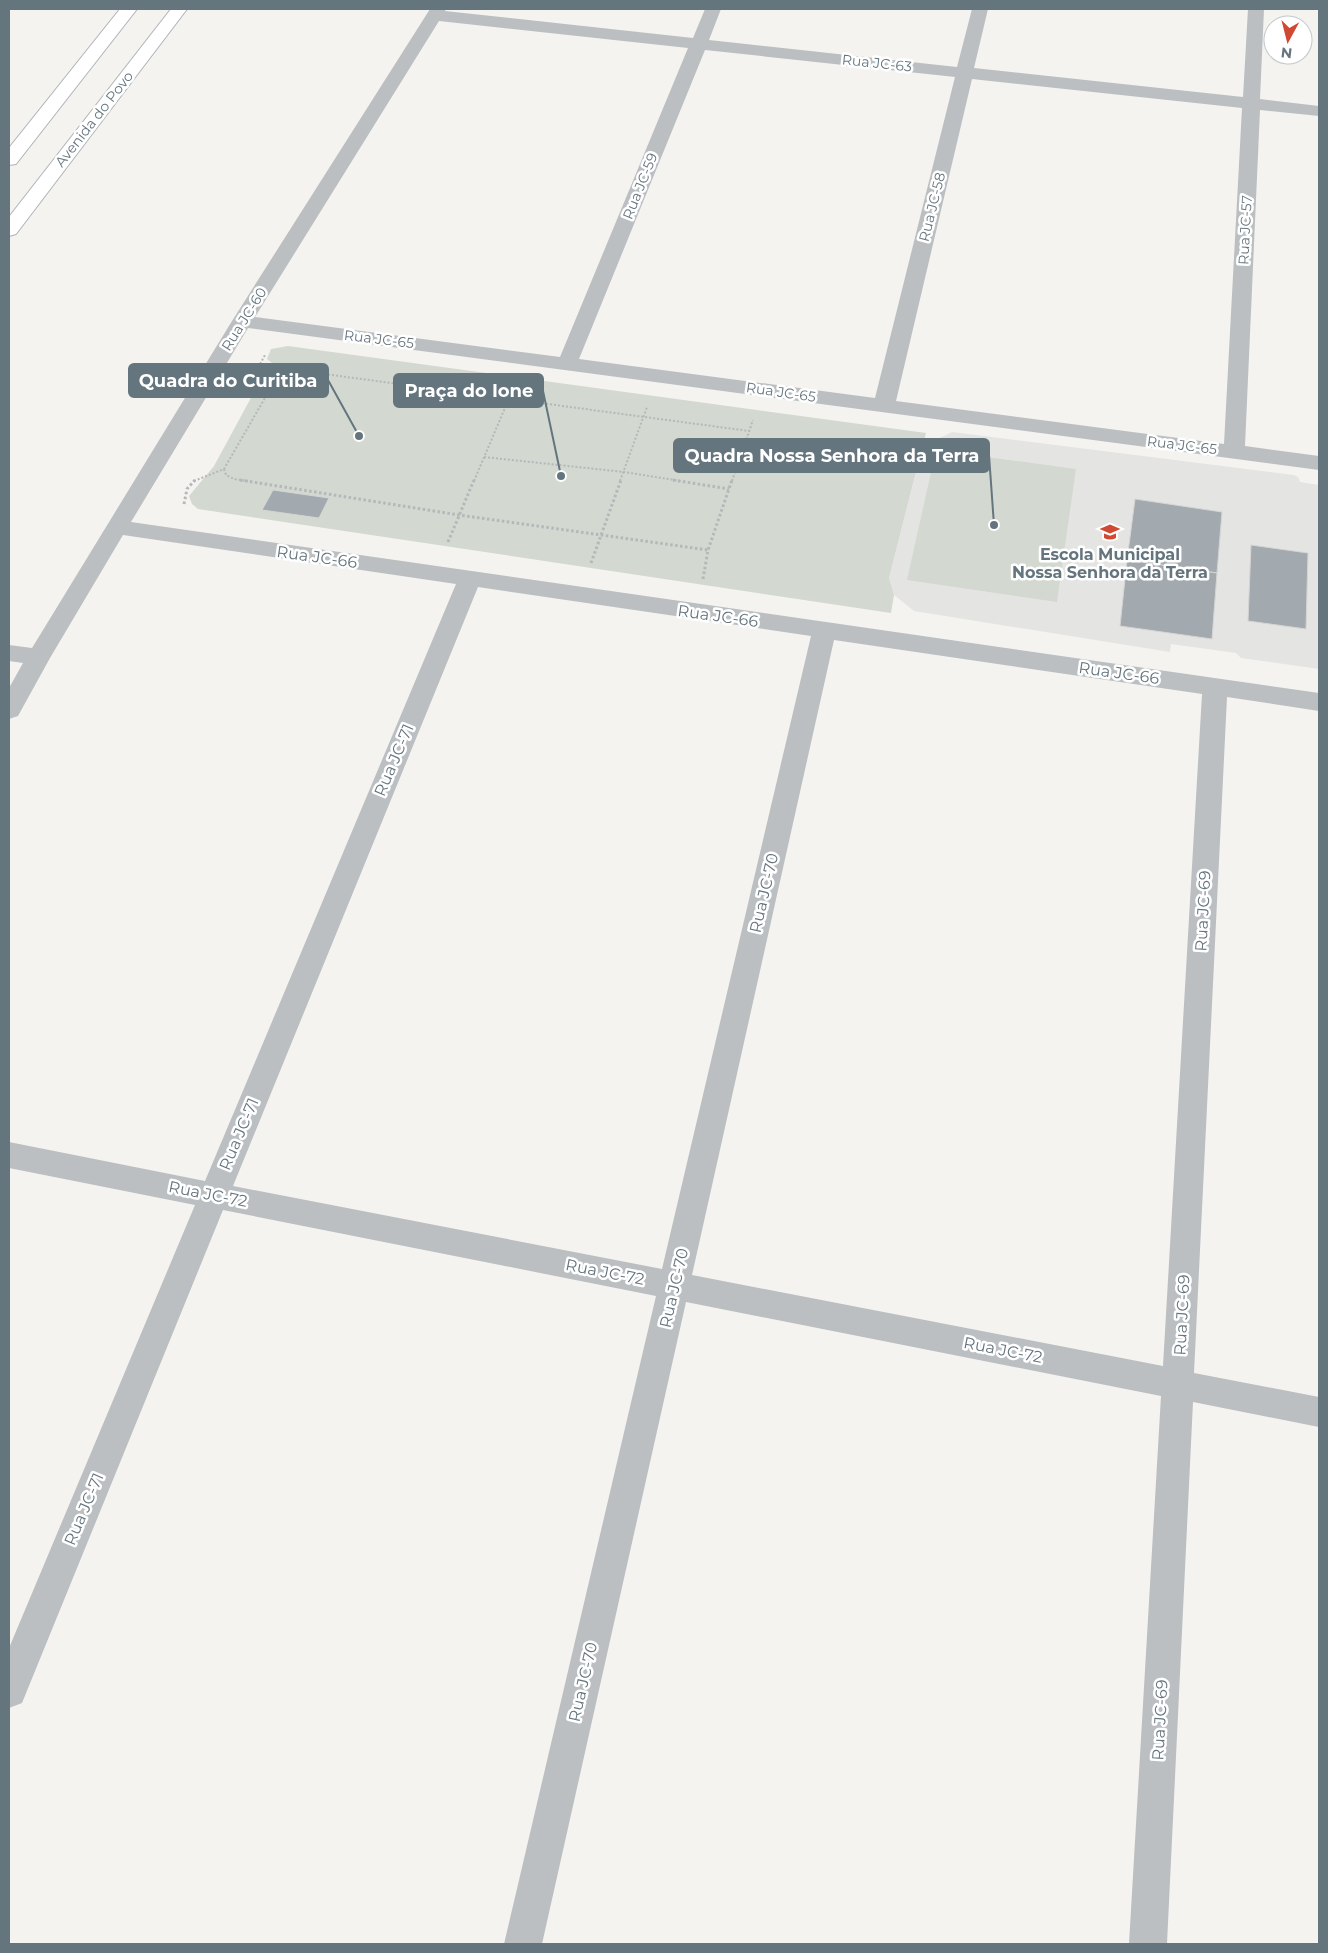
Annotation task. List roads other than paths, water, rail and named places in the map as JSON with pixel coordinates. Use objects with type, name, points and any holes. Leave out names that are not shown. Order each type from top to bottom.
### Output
[{"type":"main road","points":[[9,160],[129,9]]},
{"type":"main road","name":"Avenida do Povo","points":[[9,230],[179,9]]},
{"type":"street","name":"Rua JC-59","points":[[567,364],[713,9]]},
{"type":"street","name":"Rua JC-58","points":[[884,406],[980,9]]},
{"type":"street","name":"Rua JC-57","points":[[1234,452],[1256,9]]},
{"type":"street","name":"Rua JC-63","points":[[436,12],[699,44],[1319,111]]},
{"type":"street","name":"Rua JC-60","points":[[9,710],[38,657],[242,321],[436,12]]},
{"type":"street","name":"Rua JC-65","points":[[242,321],[1319,463]]},
{"type":"street","name":"Rua JC-66","points":[[117,527],[1319,702]]},
{"type":"street","name":"Rua JC-71","points":[[9,1690],[470,579]]},
{"type":"street","name":"Rua JC-70","points":[[523,1944],[824,631]]},
{"type":"street","points":[[9,653],[38,657]]},
{"type":"street","name":"Rua JC-69","points":[[1148,1944],[1216,686]]},
{"type":"street","name":"Rua JC-72","points":[[9,1155],[1319,1412]]},
{"type":"place","name":"Quadra do Curitiba","points":[[359,436]]},
{"type":"place","name":"Praça do Ione","points":[[561,476]]},
{"type":"place","name":"Quadra Nossa Senhora da Terra","points":[[994,525]]},
{"type":"place","name":"Escola Municipal Nossa Senhora da Terra","points":[[1110,532]]}]
